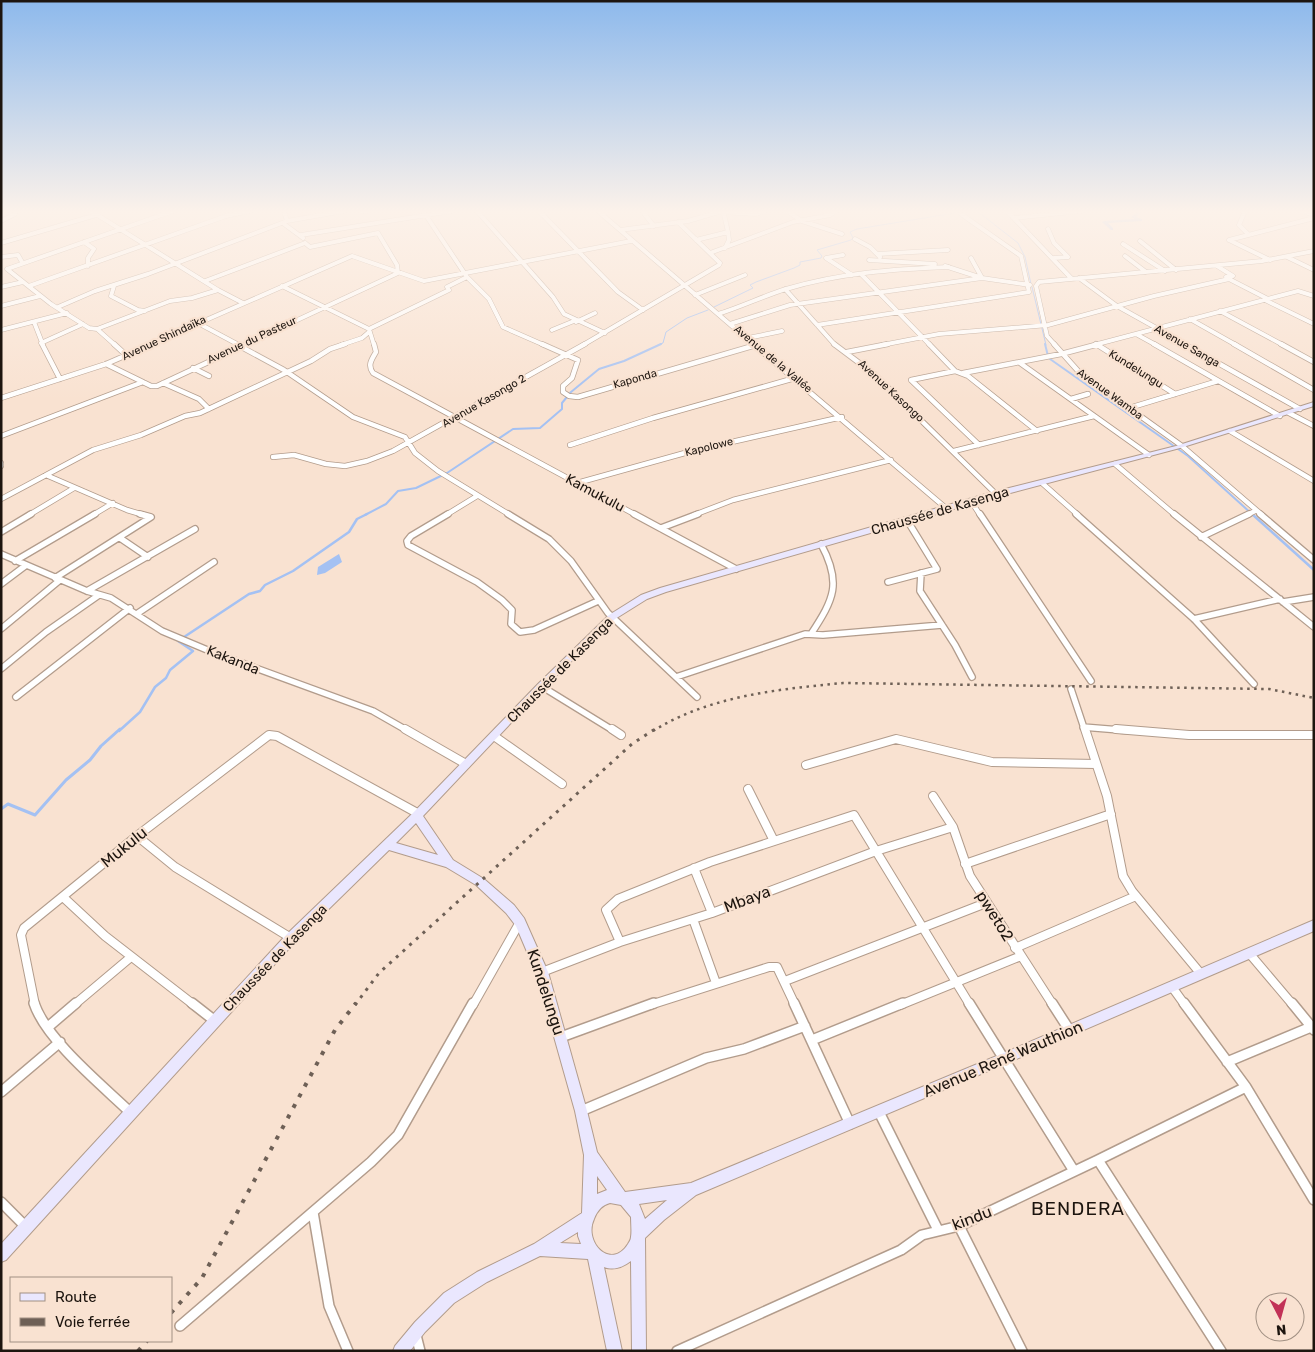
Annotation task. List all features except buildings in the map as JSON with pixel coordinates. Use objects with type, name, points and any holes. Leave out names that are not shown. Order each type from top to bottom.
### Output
[{"type":"main road","name":"Chaussée de Kasenga","points":[[1,1255],[291,938],[418,815],[541,686],[612,617],[653,593],[996,494],[1178,447],[1314,404]]},
{"type":"main road","points":[[418,815],[449,863]]},
{"type":"main road","points":[[386,845],[449,863]]},
{"type":"main road","name":"Kundelungu","points":[[449,863],[480,882],[510,909],[520,922],[542,972],[561,1037],[591,1155]]},
{"type":"main road","name":"Avenue René Wauthion","points":[[691,1190],[1070,1031],[1314,925]]},
{"type":"main road","points":[[591,1155],[622,1198],[635,1209],[638,1217],[639,1351]]},
{"type":"main road","points":[[591,1155],[588,1215],[585,1234],[593,1254],[615,1351]]},
{"type":"main road","points":[[400,1351],[433,1312],[464,1288],[539,1250],[588,1215],[600,1200],[609,1196],[622,1198],[691,1190]]},
{"type":"main road","points":[[539,1250],[593,1254],[607,1262],[620,1261],[631,1252],[639,1236],[659,1215],[691,1190]]},
{"type":"street","points":[[13,274],[40,296],[90,329],[96,329],[170,301],[192,298],[218,290]]},
{"type":"street","points":[[29,286],[64,274]]},
{"type":"street","points":[[58,307],[147,274]]},
{"type":"street","points":[[193,274],[243,303]]},
{"type":"street","points":[[205,281],[223,274]]},
{"type":"street","name":"Avenue Shindaïka","points":[[3,398],[106,364],[196,322],[309,274]]},
{"type":"street","name":"Avenue du Pasteur","points":[[106,364],[153,386],[163,383],[396,274]]},
{"type":"street","points":[[402,274],[424,281],[455,274]]},
{"type":"street","points":[[466,274],[467,278],[488,297],[504,328],[566,355]]},
{"type":"street","points":[[533,274],[553,297],[561,311],[575,321],[605,333]]},
{"type":"street","points":[[601,274],[626,300],[643,310]]},
{"type":"street","name":"Avenue de la Vallée","points":[[669,274],[842,417],[946,509]]},
{"type":"street","name":"Avenue Kasongo 2","points":[[273,457],[298,455],[326,464],[345,466],[376,458],[409,443],[605,333],[704,274]]},
{"type":"street","points":[[718,314],[785,290],[859,274]]},
{"type":"street","points":[[860,274],[955,371]]},
{"type":"street","points":[[970,274],[982,278],[1036,286],[1039,282],[1123,274]]},
{"type":"street","points":[[980,274],[982,278]]},
{"type":"street","points":[[817,326],[1028,292],[1025,274]]},
{"type":"street","points":[[1068,274],[1071,278]]},
{"type":"street","points":[[1230,274],[1232,275],[1226,277],[1314,324]]},
{"type":"street","points":[[695,295],[745,275]]},
{"type":"street","points":[[1,499],[94,450],[209,409],[287,372],[330,349],[361,339],[369,330],[449,290],[446,287],[467,278]]},
{"type":"street","points":[[730,324],[778,308],[798,304],[982,278]]},
{"type":"street","name":"Avenue Sanga","points":[[1079,278],[1117,306],[1300,408]]},
{"type":"street","points":[[847,352],[923,337],[1005,327],[1041,326],[1230,279]]},
{"type":"street","points":[[1,287],[23,282]]},
{"type":"street","points":[[114,286],[111,296],[138,310],[146,310]]},
{"type":"street","points":[[282,286],[369,330]]},
{"type":"street","name":"Avenue Wamba","points":[[1036,286],[1041,326],[1061,354],[1083,376],[1178,447],[1314,560]]},
{"type":"street","name":"Avenue Kasongo","points":[[785,290],[839,349],[847,352],[874,374],[996,494]]},
{"type":"street","points":[[979,445],[911,380],[955,371],[963,373],[1061,354],[1190,318],[1298,291],[1314,296]]},
{"type":"street","points":[[23,300],[35,292]]},
{"type":"street","points":[[1,306],[40,296]]},
{"type":"street","points":[[1220,311],[1314,362]]},
{"type":"street","points":[[1,330],[67,313]]},
{"type":"street","points":[[552,330],[595,313]]},
{"type":"street","points":[[1190,318],[1314,390]]},
{"type":"street","points":[[34,322],[60,379]]},
{"type":"street","points":[[196,322],[287,372],[353,417],[403,436],[415,454],[477,496],[549,539],[562,550],[598,601],[612,617],[697,697]]},
{"type":"street","points":[[42,343],[83,324]]},
{"type":"street","points":[[96,329],[126,355]]},
{"type":"street","name":"Kamukulu","points":[[369,330],[373,336],[376,352],[370,362],[370,371],[736,569]]},
{"type":"street","points":[[748,338],[782,331]]},
{"type":"street","points":[[1136,334],[1280,416]]},
{"type":"street","name":"Kundelungu","points":[[1096,344],[1175,394]]},
{"type":"street","name":"Kaponda","points":[[566,355],[578,362],[574,366],[572,378],[563,386],[563,392],[569,396],[578,397],[756,345]]},
{"type":"street","points":[[1020,363],[1149,455]]},
{"type":"street","points":[[193,368],[210,376]]},
{"type":"street","points":[[963,373],[1037,431]]},
{"type":"street","points":[[570,445],[653,418],[795,378]]},
{"type":"street","points":[[1,436],[143,382]]},
{"type":"street","points":[[1128,408],[1218,382]]},
{"type":"street","points":[[163,383],[199,399],[209,409]]},
{"type":"street","points":[[1,392],[3,398]]},
{"type":"street","points":[[1071,399],[1088,394]]},
{"type":"street","points":[[1289,412],[1314,426]]},
{"type":"street","points":[[954,451],[1094,416]]},
{"type":"street","name":"Kapolowe","points":[[577,483],[692,451],[842,417]]},
{"type":"street","points":[[1230,431],[1314,481]]},
{"type":"street","points":[[661,528],[733,500],[892,460]]},
{"type":"street","points":[[1115,464],[1201,537],[1314,627]]},
{"type":"street","points":[[1,629],[58,579],[152,517],[74,488],[46,475]]},
{"type":"street","points":[[1042,483],[1194,619],[1254,684]]},
{"type":"street","points":[[1,532],[74,488]]},
{"type":"street","points":[[477,496],[411,536],[407,541],[408,545],[483,587],[500,599],[512,610],[511,624],[520,632],[534,630],[598,601]]},
{"type":"street","points":[[971,502],[1092,681]]},
{"type":"street","points":[[15,561],[112,503]]},
{"type":"street","points":[[1201,537],[1255,511]]},
{"type":"street","points":[[888,582],[934,571],[938,568],[907,520]]},
{"type":"street","points":[[87,591],[195,529]]},
{"type":"street","points":[[120,538],[148,557]]},
{"type":"street","points":[[811,634],[828,606],[834,589],[833,564],[821,544]]},
{"type":"street","name":"Kakanda","points":[[1,554],[25,566],[87,591],[111,598],[138,613],[162,631],[178,636],[247,667],[373,711],[466,764]]},
{"type":"street","points":[[138,613],[214,562]]},
{"type":"street","points":[[1,584],[25,566]]},
{"type":"street","points":[[921,573],[920,591],[972,676]]},
{"type":"street","points":[[1,669],[46,632],[99,595]]},
{"type":"street","points":[[1194,619],[1282,601],[1314,597]]},
{"type":"street","points":[[16,697],[130,608]]},
{"type":"street","points":[[676,677],[729,661],[780,640],[811,634],[942,625]]},
{"type":"street","points":[[541,686],[621,734]]},
{"type":"street","points":[[1071,689],[1111,814],[1123,876],[1136,896],[1201,974]]},
{"type":"street","points":[[1083,727],[1190,735],[1314,735]]},
{"type":"street","name":"Mukulu","points":[[131,1113],[60,1042],[35,1006],[21,933],[24,928],[247,750],[272,735],[418,815]]},
{"type":"street","points":[[494,736],[562,784]]},
{"type":"street","points":[[806,765],[896,739],[992,762],[1096,764]]},
{"type":"street","points":[[748,789],[774,841]]},
{"type":"street","name":"pweto2","points":[[933,796],[953,828],[965,864],[986,903],[1070,1031]]},
{"type":"street","points":[[965,864],[1111,814]]},
{"type":"street","points":[[620,942],[606,913],[607,907],[623,897],[694,868],[853,815],[859,820],[922,928],[1074,1171]]},
{"type":"street","name":"Mbaya","points":[[542,972],[620,942],[712,913],[876,850],[953,828]]},
{"type":"street","points":[[137,836],[174,867],[291,938]]},
{"type":"street","points":[[694,868],[712,913]]},
{"type":"street","points":[[1015,948],[1136,896]]},
{"type":"street","points":[[63,897],[104,936],[215,1020]]},
{"type":"street","points":[[785,981],[986,903]]},
{"type":"street","points":[[693,919],[716,983]]},
{"type":"street","points":[[180,1326],[313,1212],[386,1148],[398,1135],[520,922]]},
{"type":"street","points":[[1227,1062],[1312,1029],[1249,953]]},
{"type":"street","points":[[812,1040],[1021,956]]},
{"type":"street","points":[[48,1027],[131,957]]},
{"type":"street","points":[[561,1037],[716,983],[769,967],[780,968],[850,1124]]},
{"type":"street","points":[[1172,987],[1246,1087],[1314,1200]]},
{"type":"street","points":[[580,1111],[706,1058],[744,1049],[805,1026]]},
{"type":"street","points":[[1,1092],[60,1042]]},
{"type":"street","name":"kindu","points":[[879,1112],[938,1230],[959,1226],[1246,1087]]},
{"type":"street","points":[[1098,1160],[1221,1351]]},
{"type":"street","points":[[1,1202],[27,1228]]},
{"type":"street","points":[[313,1212],[329,1306],[348,1351]]},
{"type":"street","points":[[959,1226],[1022,1351]]},
{"type":"street","points":[[676,1351],[901,1250],[922,1235],[938,1230]]},
{"type":"street","points":[[415,1332],[420,1351]]},
{"type":"water","points":[[339,554],[342,562],[325,573],[317,575],[318,567]]},
{"type":"waterway","points":[[714,307],[753,288],[750,285],[777,274]]},
{"type":"waterway","points":[[1029,274],[1031,284]]},
{"type":"waterway","points":[[1032,287],[1046,345]]},
{"type":"waterway","points":[[658,345],[663,343],[666,332],[687,318],[708,310]]},
{"type":"waterway","points":[[365,515],[386,504],[398,491],[416,488],[447,473],[513,429],[540,428],[562,409],[562,403],[571,392],[599,369],[624,361],[661,344]]},
{"type":"waterway","points":[[1045,344],[1048,356]]},
{"type":"waterway","points":[[1050,359],[1188,456],[1253,515]]},
{"type":"waterway","points":[[1252,514],[1314,570]]},
{"type":"waterway","points":[[119,731],[140,712],[155,687],[166,678],[170,670],[193,651],[178,641],[249,594],[260,591],[265,585],[293,571],[349,532],[357,519],[365,515]]},
{"type":"waterway","points":[[1,809],[8,804],[35,815],[66,780],[90,760],[101,746],[120,729]]},
{"type":"railway","points":[[653,731],[675,719],[721,702],[794,688],[843,683],[1269,689],[1314,698]]},
{"type":"railway","points":[[355,1005],[379,973],[632,744],[655,729]]},
{"type":"railway","points":[[172,1312],[202,1278],[335,1030],[356,1003]]},
{"type":"railway","points":[[138,1351],[146,1342]]},
{"type":"district","name":"BENDERA","points":[[1078,1208]]}]
